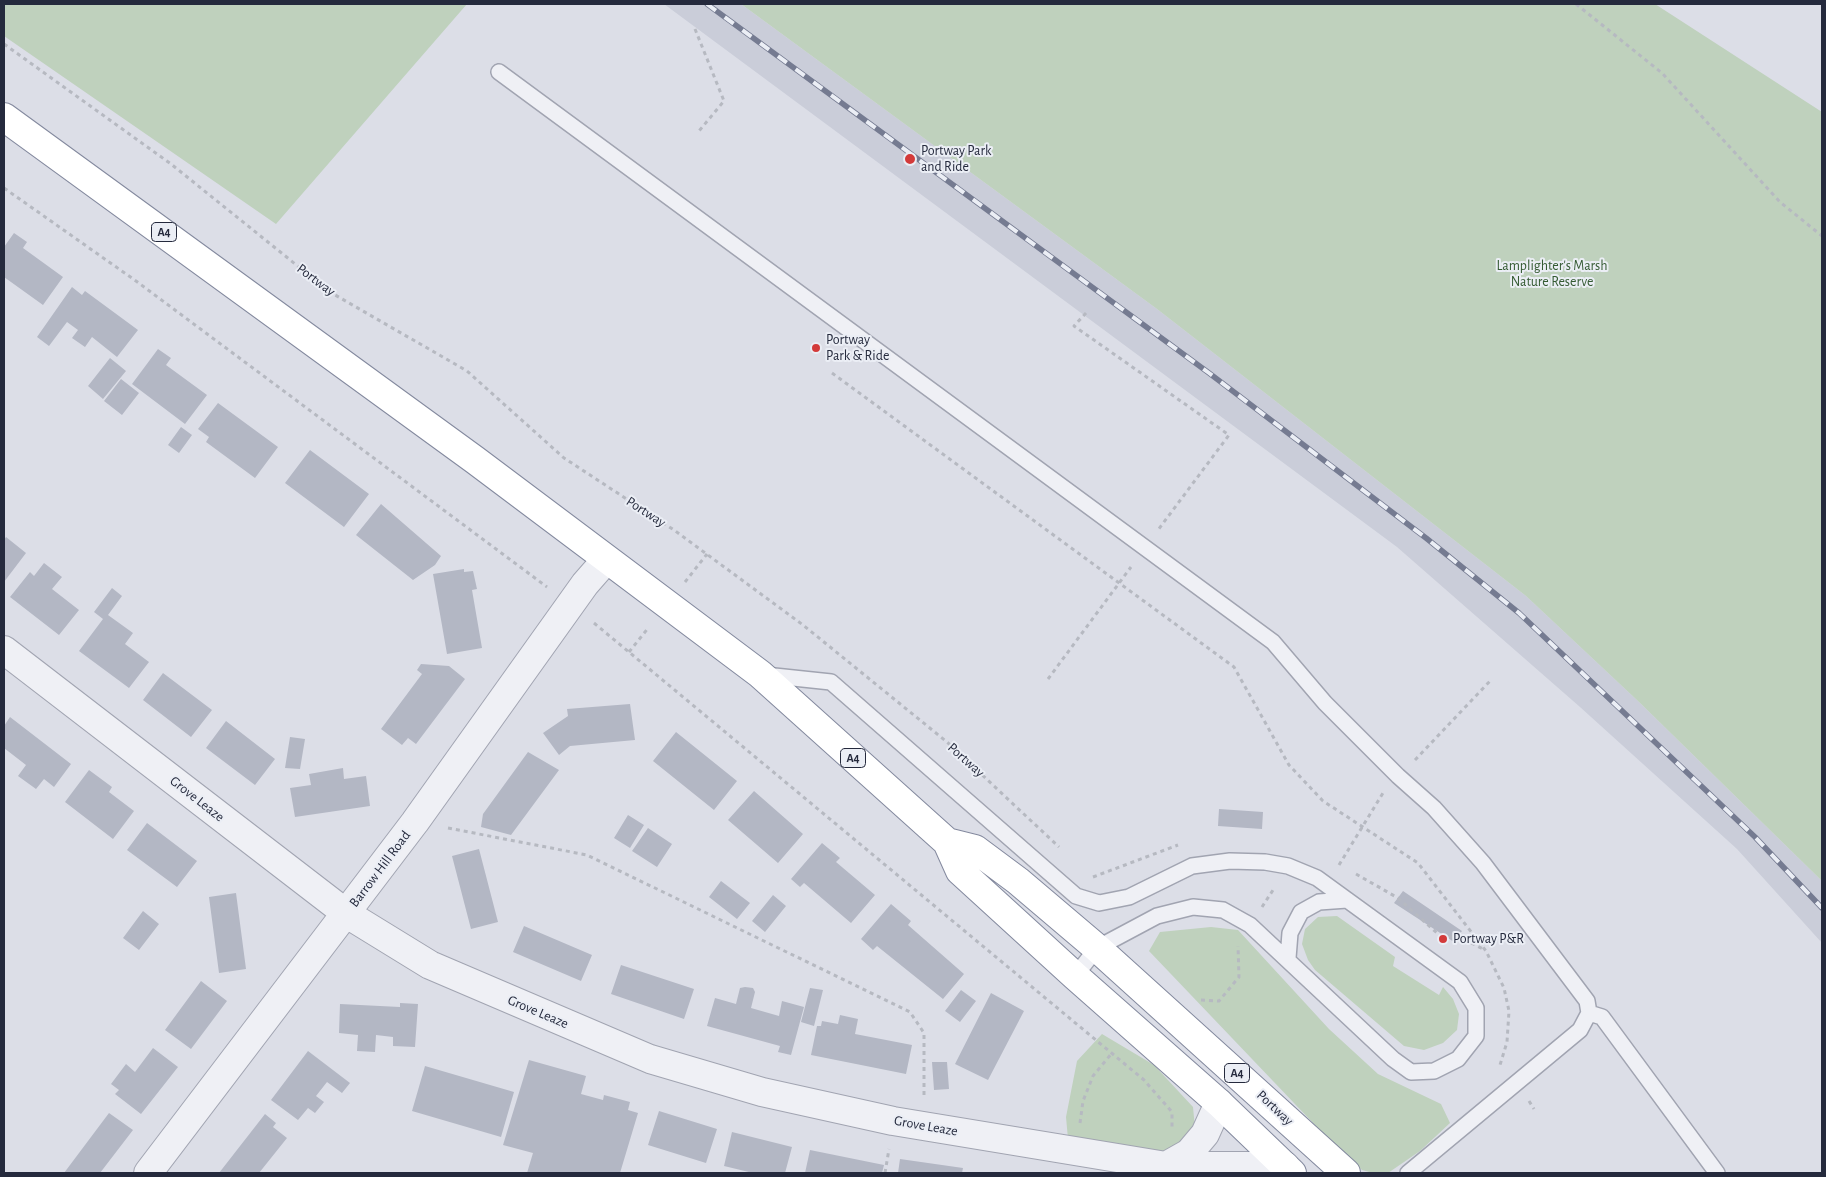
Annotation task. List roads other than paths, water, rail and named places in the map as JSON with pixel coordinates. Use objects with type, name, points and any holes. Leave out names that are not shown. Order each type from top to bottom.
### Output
[{"type":"highway","name":"Portway","points":[[4,117],[474,460],[760,674],[947,842],[960,870],[1075,976],[1219,1104],[1289,1170]]},
{"type":"highway","name":"Portway","points":[[947,842],[975,849],[1018,881],[1097,948],[1346,1173]]},
{"type":"street","name":"Barrow Hill Road","points":[[148,1173],[347,914],[581,591],[606,560]]},
{"type":"street","name":"Grove Leaze","points":[[4,650],[347,914],[430,965],[650,1059],[762,1092],[924,1126],[1166,1166],[1289,1170]]},
{"type":"street","points":[[1166,1166],[1188,1153],[1205,1134],[1219,1104]]},
{"type":"lane","points":[[499,72],[1274,642],[1325,703],[1398,776],[1434,808],[1483,863],[1587,1001],[1589,1013],[1580,1030],[1408,1173]]},
{"type":"lane","points":[[760,674],[831,682],[1076,896],[1100,903],[1129,897],[1192,866],[1230,861],[1265,862],[1288,866],[1317,878],[1460,982],[1476,1008],[1476,1036],[1458,1059],[1434,1071],[1412,1072],[1393,1059],[1288,958],[1250,925],[1223,910],[1193,907],[1156,916],[1097,948],[1075,976]]},
{"type":"lane","points":[[1288,958],[1290,933],[1301,912],[1318,902],[1347,900]]},
{"type":"lane","points":[[1589,1013],[1602,1017],[1717,1173]]},
{"type":"railway","points":[[707,4],[1209,373],[1426,538],[1519,613],[1755,837],[1822,908]]},
{"type":"place","name":"Portway Park and Ride","points":[[910,159]]},
{"type":"place","name":"Portway Park & Ride","points":[[816,348]]},
{"type":"place","name":"Portway P&R","points":[[1443,939]]},
{"type":"park label","name":"Lamplighter's Marsh Nature Reserve","points":[[1552,274]]}]
